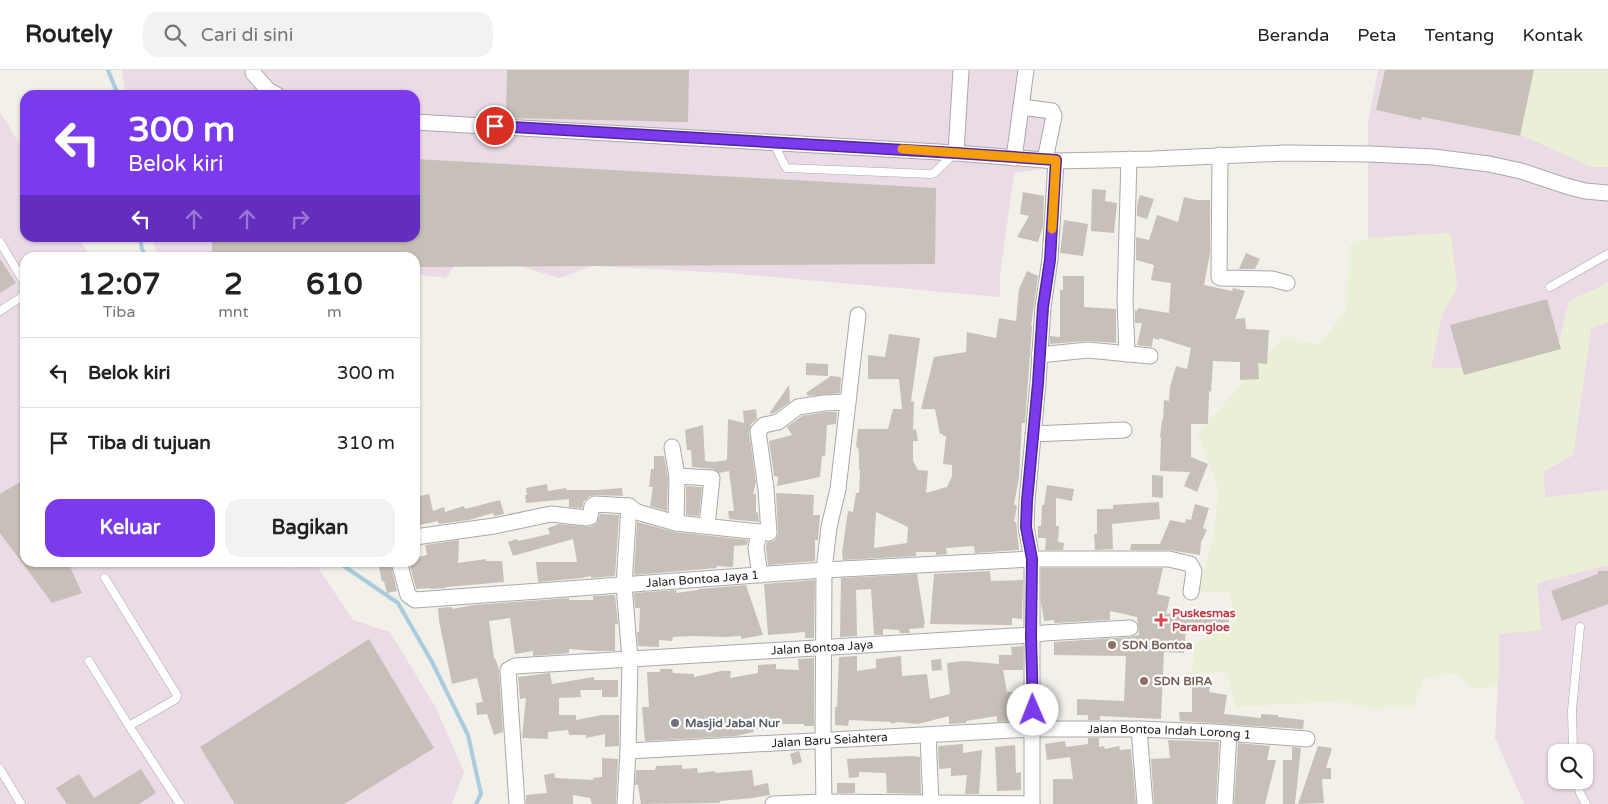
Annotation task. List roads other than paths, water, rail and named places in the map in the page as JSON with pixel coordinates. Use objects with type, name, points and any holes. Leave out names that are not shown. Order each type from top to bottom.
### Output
[{"type":"street","points":[[956,153],[961,70]]},
{"type":"street","points":[[1014,158],[1026,70]]},
{"type":"street","points":[[254,73],[268,90]]},
{"type":"street","points":[[773,804],[1032,804],[1032,559],[1026,527],[1043,307],[1050,260],[1051,160],[1054,116],[1052,112],[1021,107]]},
{"type":"street","points":[[420,122],[1051,160],[1295,153],[1433,157],[1489,164],[1522,171],[1585,191],[1608,193]]},
{"type":"street","points":[[1220,155],[1219,277],[1272,279],[1287,284]]},
{"type":"street","points":[[1127,354],[1125,300],[1129,159]]},
{"type":"street","points":[[824,803],[824,570],[829,526],[838,489],[858,316]]},
{"type":"street","points":[[1039,355],[1088,350],[1150,356]]},
{"type":"street","points":[[420,536],[494,526],[551,514],[587,518],[590,517],[592,506],[595,504],[629,506],[637,512],[676,523],[769,533],[766,489],[758,431],[764,425],[778,422],[798,407],[824,402],[848,402]]},
{"type":"street","points":[[1034,434],[1124,430]]},
{"type":"street","points":[[672,447],[677,476],[676,523]]},
{"type":"street","points":[[677,476],[712,478],[707,526]]},
{"type":"street","points":[[625,804],[630,659],[624,585],[629,506]]},
{"type":"street","points":[[759,532],[756,548],[760,575]]},
{"type":"street","name":"Jalan Bontoa Jaya 1","points":[[401,567],[408,595],[415,600],[824,570],[1032,559],[1169,559],[1182,561],[1190,564],[1194,571],[1191,592]]},
{"type":"street","name":"Jalan Bontoa Jaya","points":[[517,804],[508,670],[515,666],[1031,636],[1044,633],[1130,628]]},
{"type":"street","name":"Jalan Bontoa Indah Lorong 1","points":[[1033,729],[1139,729],[1307,739]]},
{"type":"street","name":"Jalan Baru Seiahtera","points":[[628,751],[1033,729]]},
{"type":"street","points":[[1139,729],[1145,804]]},
{"type":"street","points":[[1225,804],[1229,733]]},
{"type":"street","points":[[928,735],[931,803]]},
{"type":"lane","points":[[773,142],[786,168],[930,174],[934,173],[956,153]]},
{"type":"lane","points":[[0,242],[20,276]]},
{"type":"lane","points":[[1550,287],[1608,254]]},
{"type":"lane","points":[[0,311],[20,298]]},
{"type":"lane","points":[[105,578],[177,695],[176,699],[129,726]]},
{"type":"lane","points":[[1573,744],[1572,710],[1580,627]]},
{"type":"lane","points":[[89,661],[180,804]]},
{"type":"lane","points":[[0,769],[21,804]]},
{"type":"lane","points":[[1579,789],[1586,804]]},
{"type":"waterway","points":[[108,70],[116,90]]},
{"type":"waterway","points":[[141,242],[143,252]]},
{"type":"waterway","points":[[345,567],[398,603],[432,662],[468,735],[481,794],[476,804]]},
{"type":"place","name":"Puskesmas Parangloe","points":[[1161,620]]},
{"type":"place","name":"SDN Bontoa","points":[[1112,645]]},
{"type":"place","name":"SDN BIRA","points":[[1144,681]]},
{"type":"place","name":"Masjid Jabal Nur","points":[[675,723]]}]
